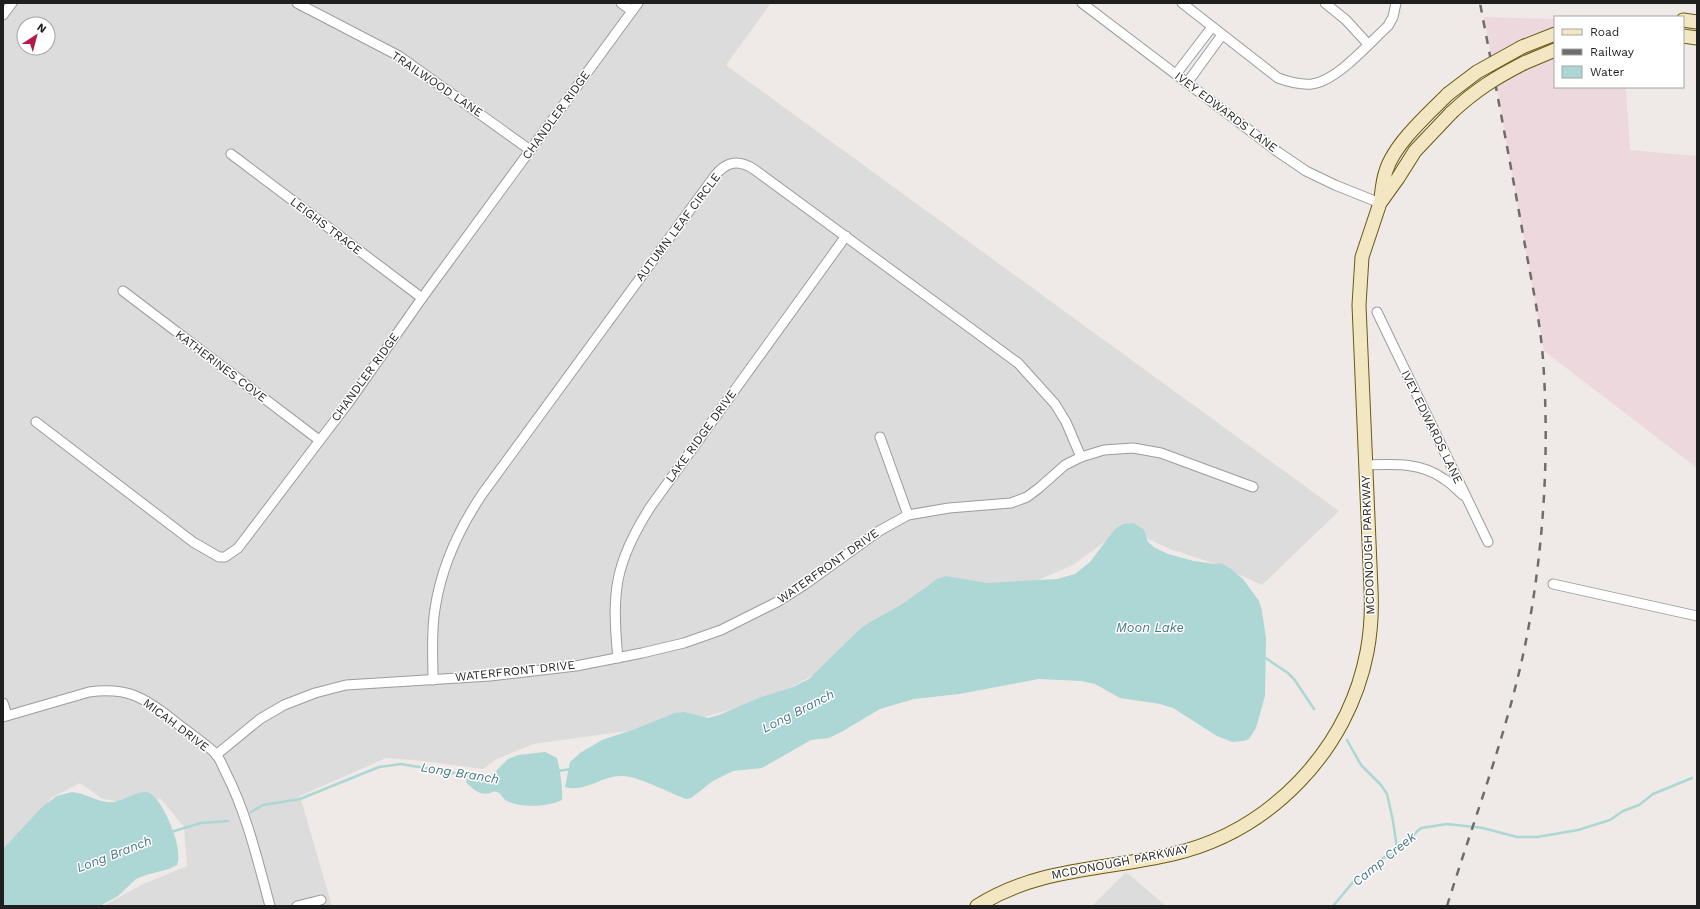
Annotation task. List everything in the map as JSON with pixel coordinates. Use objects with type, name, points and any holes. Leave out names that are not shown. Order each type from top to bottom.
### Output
[{"type":"street","points":[[3,15],[12,3]]},
{"type":"street","name":"TRAILWOOD LANE","points":[[297,3],[399,56],[530,150]]},
{"type":"street","points":[[621,3],[632,11]]},
{"type":"street","name":"CHANDLER RIDGE","points":[[36,422],[213,555],[225,557],[238,548],[254,530],[319,440],[349,402],[422,298],[638,3]]},
{"type":"street","name":"IVEY EDWARDS LANE","points":[[1082,3],[1278,152],[1306,171],[1335,185],[1380,203]]},
{"type":"street","points":[[1182,3],[1278,78],[1292,83],[1304,84],[1314,84],[1336,74],[1391,21],[1396,3]]},
{"type":"street","points":[[1325,3],[1346,20],[1368,44]]},
{"type":"street","points":[[1684,20],[1697,22]]},
{"type":"street","points":[[1176,74],[1212,27]]},
{"type":"street","points":[[1187,83],[1222,34]]},
{"type":"street","points":[[1380,203],[1386,170],[1397,151],[1416,127],[1448,94],[1477,72],[1522,47],[1554,34]]},
{"type":"street","points":[[1684,36],[1697,38]]},
{"type":"street","name":"MCDONOUGH PARKWAY","points":[[977,906],[1010,888],[1045,876],[1172,854],[1204,844],[1259,816],[1288,793],[1322,756],[1341,726],[1355,694],[1367,652],[1372,605],[1360,305],[1362,257],[1380,203],[1415,151],[1452,112],[1491,80],[1524,63],[1554,50]]},
{"type":"street","name":"LEIGHS TRACE","points":[[231,154],[422,298]]},
{"type":"street","name":"AUTUMN LEAF CIRCLE","points":[[433,680],[433,633],[435,608],[450,556],[468,518],[483,493],[717,173],[724,167],[734,163],[743,163],[748,166],[846,236],[1018,363],[1055,404],[1066,422],[1081,457]]},
{"type":"street","name":"LAKE RIDGE DRIVE","points":[[618,658],[615,624],[617,586],[624,554],[632,536],[651,506],[846,236]]},
{"type":"street","name":"KATHERINES COVE","points":[[123,291],[319,440]]},
{"type":"street","name":"IVEY EDWARDS LANE","points":[[1377,312],[1488,542]]},
{"type":"street","points":[[880,437],[908,515]]},
{"type":"street","name":"WATERFRONT DRIVE","points":[[216,755],[260,719],[284,705],[315,693],[346,685],[433,680],[536,671],[642,653],[721,630],[747,619],[777,602],[804,585],[879,531],[908,515],[949,508],[1011,503],[1027,497],[1066,465],[1081,457],[1104,450],[1133,448],[1161,453],[1252,488]]},
{"type":"street","points":[[1366,465],[1402,464],[1425,469],[1444,478],[1466,498]]},
{"type":"street","points":[[1553,584],[1697,616]]},
{"type":"street","name":"MICAH DRIVE","points":[[5,716],[89,692],[101,690],[118,691],[134,695],[150,702],[216,755],[231,783],[243,814],[270,906]]},
{"type":"street","points":[[3,703],[5,716]]},
{"type":"street","points":[[297,906],[321,900]]},
{"type":"shaded area","points":[[3,3],[771,3],[726,65],[1339,511],[1262,585],[1216,564],[1170,549],[1124,528],[1073,565],[1036,581],[983,586],[929,584],[815,674],[772,698],[679,724],[533,744],[497,759],[483,769],[386,758],[300,796],[332,906],[103,906],[143,884],[187,866],[184,827],[161,799],[127,804],[101,798],[80,783],[51,798],[3,864]]},
{"type":"shaded area","points":[[1484,17],[1554,19],[1554,88],[1626,88],[1630,150],[1697,156],[1697,468],[1544,351]]},
{"type":"shaded area","points":[[1126,872],[1166,906],[1092,906]]},
{"type":"water","name":"Moon Lake","points":[[1134,523],[1144,530],[1148,542],[1155,548],[1168,554],[1194,561],[1215,564],[1221,563],[1231,569],[1243,579],[1259,601],[1266,638],[1265,696],[1256,728],[1249,739],[1232,742],[1217,736],[1173,708],[1160,704],[1120,698],[1095,684],[1081,681],[1039,679],[959,694],[914,699],[880,709],[829,738],[811,740],[762,768],[733,771],[713,781],[691,798],[686,799],[637,779],[622,776],[607,778],[580,788],[565,787],[570,762],[580,753],[602,740],[675,713],[684,712],[708,718],[719,715],[761,697],[793,687],[809,679],[860,629],[901,605],[937,579],[946,576],[987,583],[1057,579],[1075,574],[1090,562],[1115,529],[1123,524]]},
{"type":"water","points":[[545,752],[557,758],[562,784],[562,800],[534,806],[520,805],[507,801],[498,792],[486,794],[480,793],[466,782],[467,779],[493,774],[508,759],[518,755]]},
{"type":"water","points":[[72,792],[109,802],[118,801],[142,792],[151,794],[162,807],[172,828],[178,849],[177,865],[169,869],[136,879],[118,896],[100,906],[3,906],[3,849],[43,806],[57,796]]},
{"type":"waterway","name":"Long Branch","points":[[1264,657],[1288,673],[1294,679],[1314,709]]},
{"type":"waterway","name":"Long Branch","points":[[1347,740],[1361,765],[1381,785],[1387,794],[1397,848]]},
{"type":"waterway","name":"Long Branch","points":[[251,812],[263,805],[300,799],[379,767],[401,764],[478,777]]},
{"type":"waterway","name":"Long Branch","points":[[558,771],[571,769]]},
{"type":"waterway","name":"Camp Creek","points":[[1333,906],[1354,881],[1383,858],[1391,855],[1421,828],[1447,824],[1483,828],[1517,837],[1537,837],[1578,830],[1610,820],[1623,811],[1639,805],[1653,794],[1692,778]]},
{"type":"waterway","name":"Long Branch","points":[[171,832],[201,823],[228,821]]},
{"type":"railway","points":[[1447,906],[1494,761],[1524,650],[1540,550],[1546,454],[1545,391],[1540,329],[1480,3]]}]
